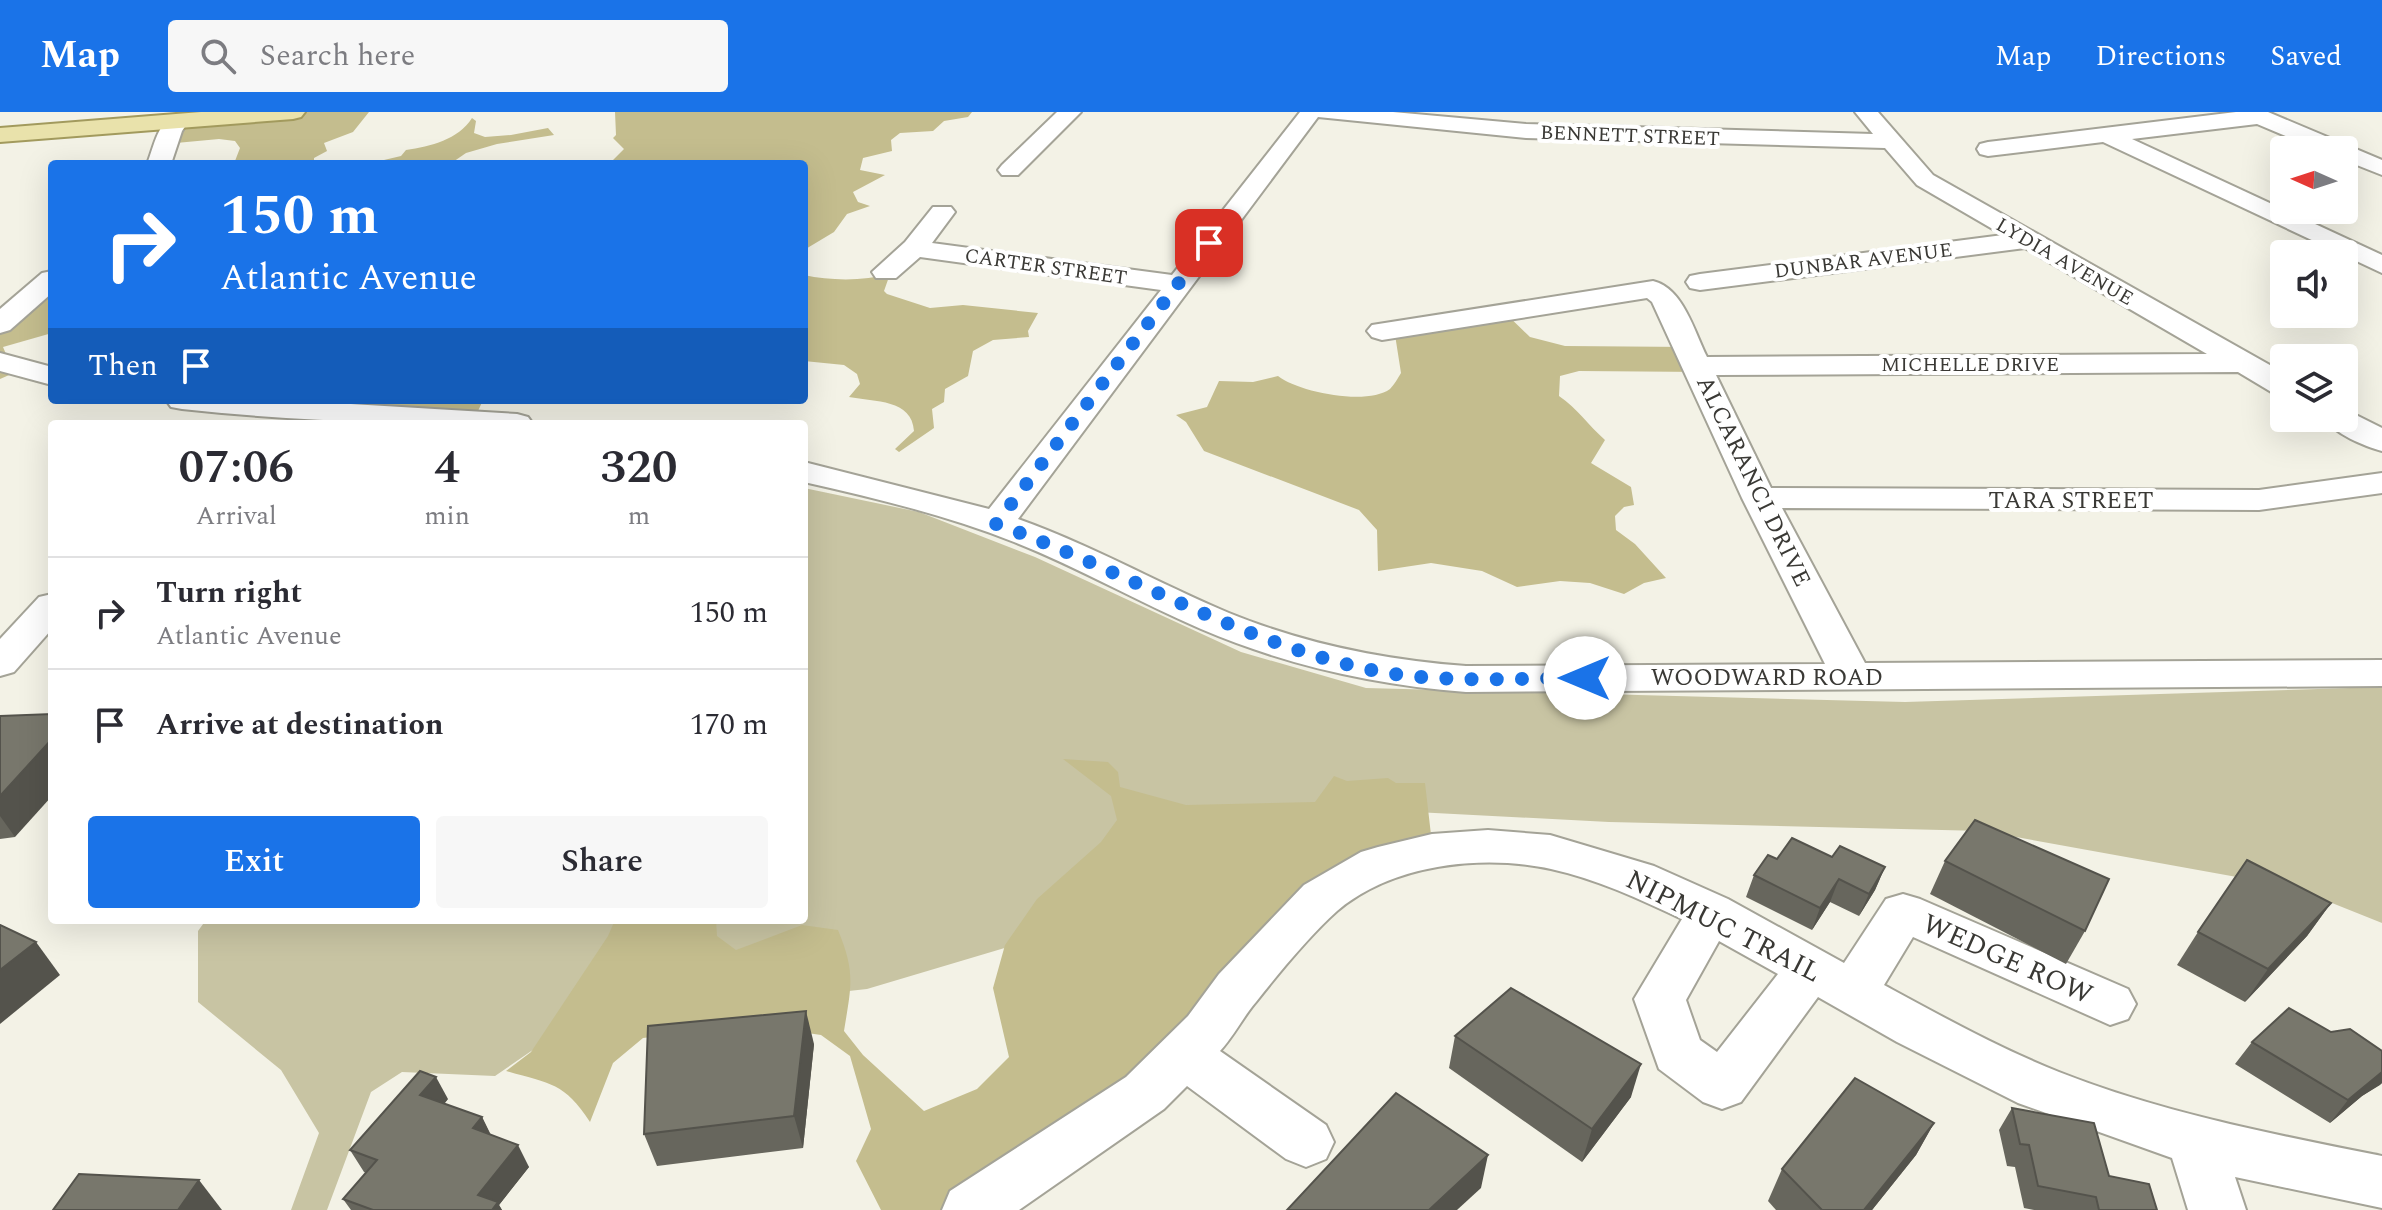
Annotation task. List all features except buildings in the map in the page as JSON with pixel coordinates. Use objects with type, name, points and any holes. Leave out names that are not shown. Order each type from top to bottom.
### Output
[{"type":"main road","points":[[0,135],[293,112]]},
{"type":"street","points":[[1010,170],[1070,112]]},
{"type":"street","points":[[996,524],[1311,112]]},
{"type":"street","name":"BENNETT STREET","points":[[1323,112],[1496,130],[1593,123],[1890,141]]},
{"type":"street","name":"LYDIA AVENUE","points":[[1866,112],[1925,180],[2270,379]]},
{"type":"street","points":[[1988,149],[2254,115],[2305,136]]},
{"type":"street","points":[[160,160],[171,130],[178,121]]},
{"type":"street","points":[[2108,136],[2382,265]]},
{"type":"street","points":[[2358,158],[2382,168]]},
{"type":"street","points":[[886,272],[914,248],[942,212]]},
{"type":"street","name":"DUNBAR AVENUE","points":[[1700,282],[2027,240]]},
{"type":"street","name":"CARTER STREET","points":[[914,248],[1178,284]]},
{"type":"street","points":[[0,324],[48,282]]},
{"type":"street","name":"ALCARANCI DRIVE","points":[[1382,331],[1653,289],[1664,298],[1759,498],[1852,677]]},
{"type":"street","points":[[0,362],[48,375]]},
{"type":"street","name":"MICHELLE DRIVE","points":[[1698,366],[2241,363]]},
{"type":"street","points":[[204,404],[277,417],[380,420]]},
{"type":"street","points":[[2358,428],[2382,441]]},
{"type":"street","name":"WOODWARD ROAD","points":[[808,473],[924,501],[996,524],[1077,556],[1245,632],[1353,665],[1394,674],[1466,679],[2382,673]]},
{"type":"street","name":"TARA STREET","points":[[1759,498],[2259,500],[2382,483]]},
{"type":"street","points":[[0,663],[48,609]]},
{"type":"street","name":"NIPMUC TRAIL","points":[[971,1210],[1145,1093],[1206,1031],[1237,988],[1321,898],[1378,864],[1432,851],[1488,847],[1550,852],[1637,878],[1711,912],[1915,1027],[2037,1087],[2117,1117],[2195,1142],[2382,1182]]},
{"type":"street","points":[[1711,912],[1660,999],[1678,1053],[1722,1086],[1832,980]]},
{"type":"street","name":"WEDGE ROW","points":[[1832,980],[1903,912],[2110,1004]]},
{"type":"street","points":[[1183,1054],[1306,1142]]},
{"type":"street","points":[[2195,1142],[2217,1210]]},
{"type":"shaded area","points":[[290,112],[369,112],[353,132],[324,143],[327,151],[314,160],[235,160],[240,148],[235,141],[219,139],[176,143],[176,123]]},
{"type":"shaded area","points":[[615,112],[972,112],[968,117],[944,121],[933,131],[900,133],[891,140],[892,151],[863,158],[860,170],[885,175],[853,192],[858,202],[870,206],[847,214],[834,232],[808,248],[808,160],[613,160],[624,149],[613,138],[616,135]]},
{"type":"shaded area","points":[[472,118],[476,121],[474,133],[485,137],[548,128],[554,135],[497,144],[466,153],[456,160],[384,160],[401,156],[406,150],[443,141],[466,126]]},
{"type":"shaded area","points":[[890,274],[884,291],[887,294],[930,308],[963,305],[1038,313],[1028,331],[1029,337],[993,340],[973,351],[968,376],[945,389],[944,402],[932,409],[934,428],[899,452],[895,449],[914,431],[907,413],[890,404],[849,397],[860,384],[857,374],[844,365],[808,361],[808,276],[869,278]]},
{"type":"shaded area","points":[[48,284],[48,334],[3,347],[9,361],[23,369],[0,379],[0,329]]},
{"type":"shaded area","points":[[1499,307],[1530,337],[1565,346],[1690,347],[1704,372],[1579,371],[1560,376],[1559,396],[1605,440],[1591,463],[1631,487],[1634,505],[1624,507],[1615,516],[1616,530],[1635,544],[1666,578],[1644,583],[1624,594],[1590,583],[1560,581],[1517,587],[1482,571],[1431,563],[1378,571],[1377,530],[1359,510],[1204,451],[1186,422],[1176,415],[1207,407],[1219,381],[1253,382],[1278,376],[1316,392],[1350,397],[1379,394],[1390,389],[1401,373],[1393,322]]},
{"type":"shaded area","points":[[253,404],[481,404],[474,420],[421,420]]},
{"type":"shaded area","points":[[808,489],[919,512],[1035,557],[1241,652],[1366,688],[1905,702],[2382,687],[2382,923],[2292,887],[1983,831],[1609,822],[1358,809],[1045,936],[867,989],[575,1021],[495,1076],[402,1072],[371,1092],[327,1210],[291,1210],[319,1133],[281,1070],[198,1002],[198,931],[203,924],[808,924]]},
{"type":"shaded area","points":[[1063,759],[1108,762],[1118,772],[1120,787],[1186,805],[1315,802],[1334,776],[1347,781],[1388,778],[1396,783],[1425,783],[1433,852],[1379,873],[989,1210],[881,1210],[856,1161],[871,1129],[850,1056],[821,1035],[754,1025],[643,1038],[613,1063],[590,1122],[572,1099],[555,1086],[506,1071],[531,1052],[613,924],[716,924],[717,936],[736,950],[802,925],[838,930],[850,969],[844,1031],[863,1055],[924,1111],[977,1089],[1009,1057],[993,988],[1005,945],[1037,899],[1101,842],[1117,820],[1111,796]]},
{"type":"route","points":[[1209,243],[996,524],[1089,561],[1245,632],[1353,665],[1410,676],[1585,678]]}]
